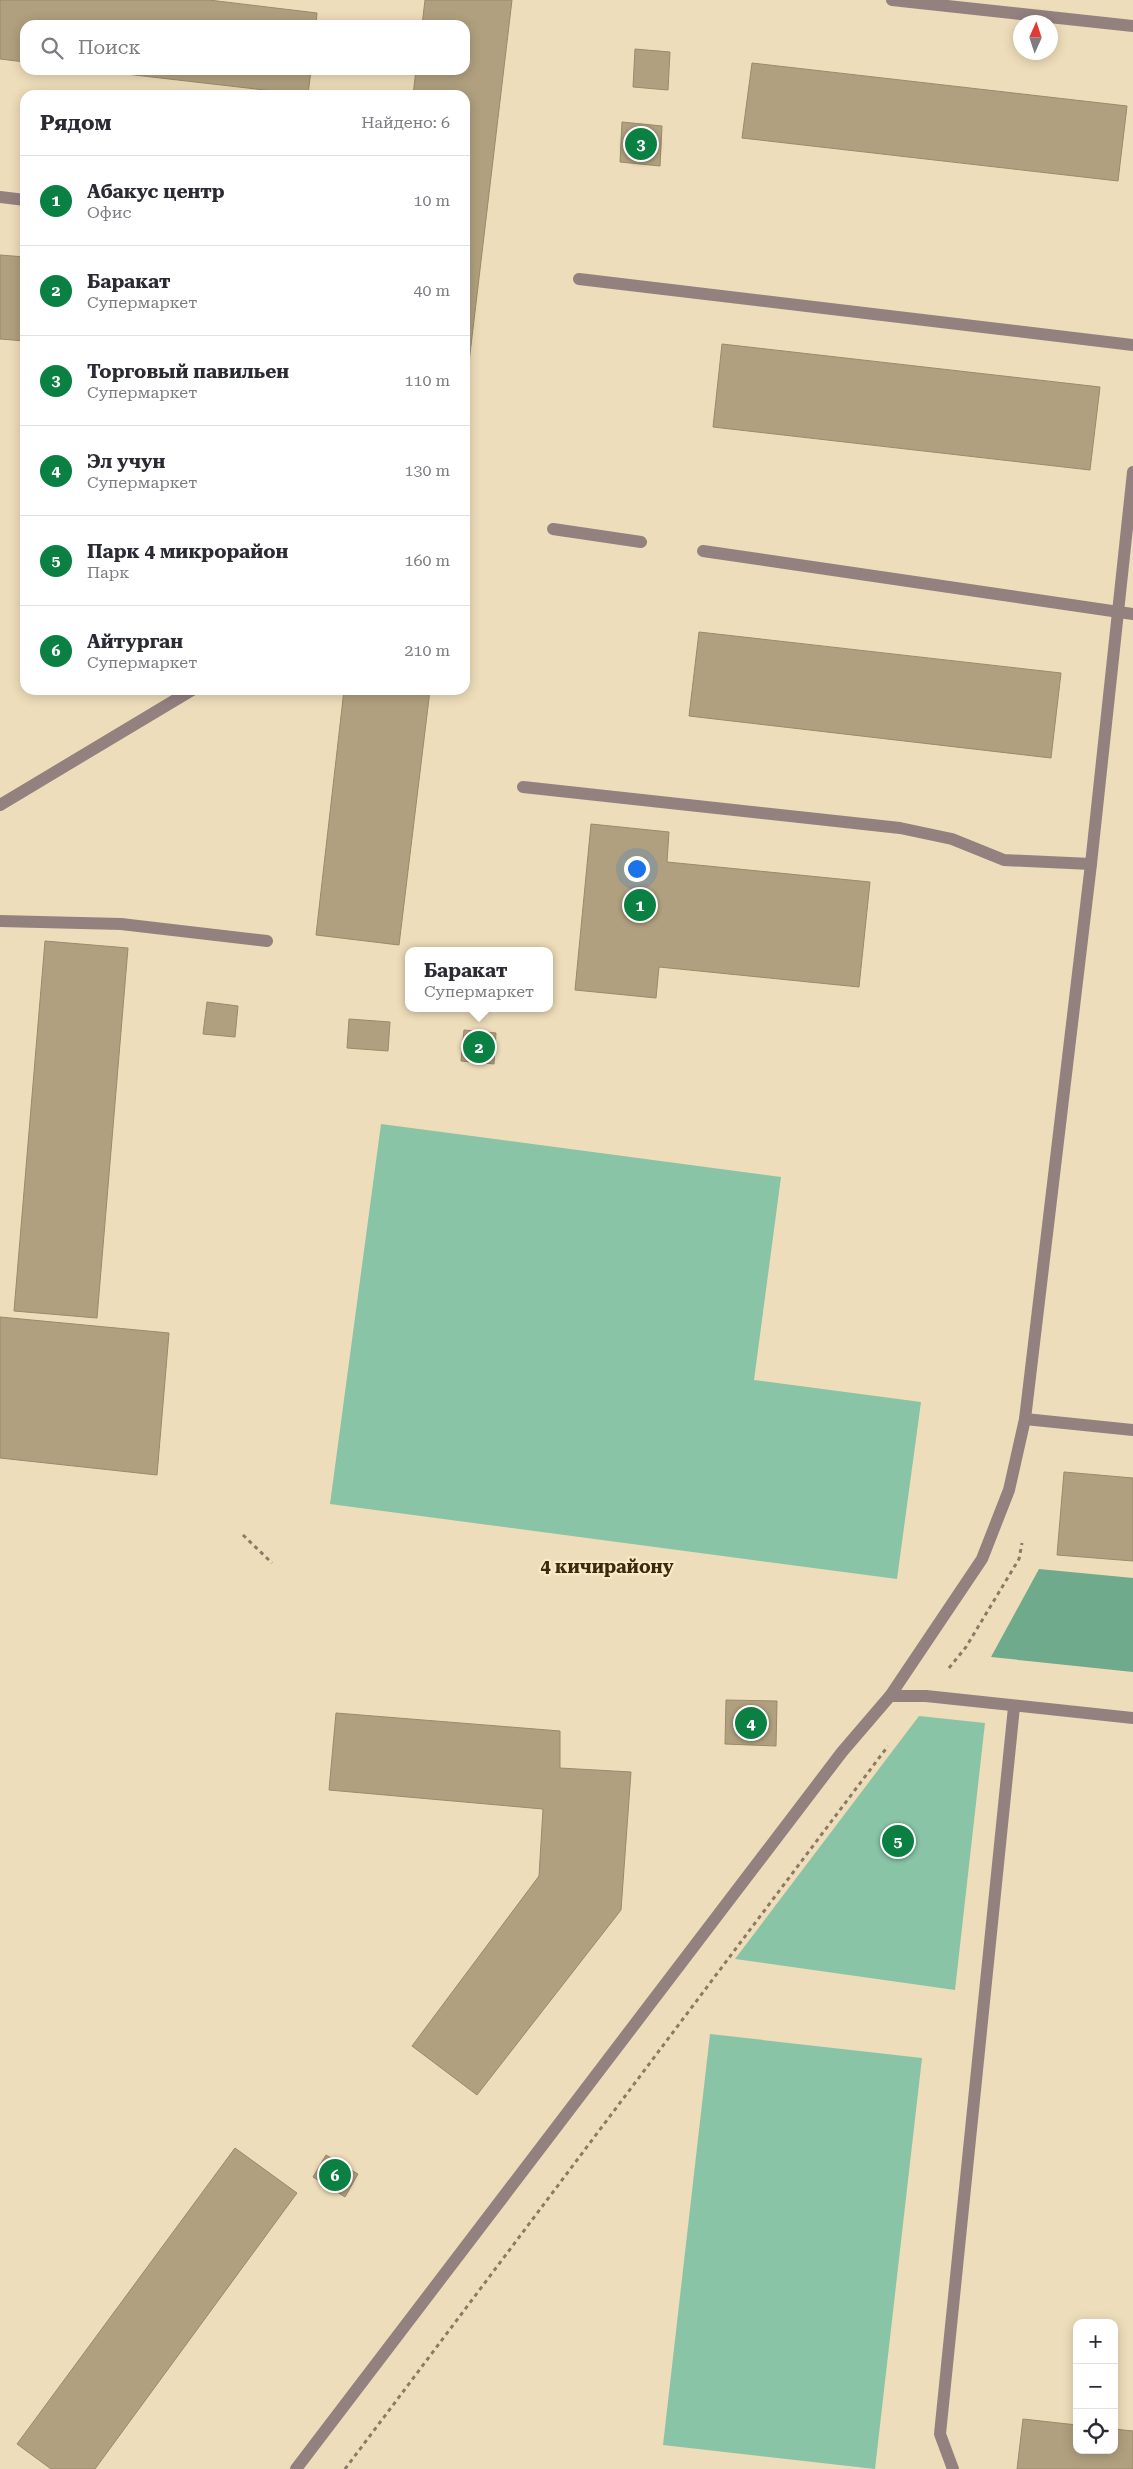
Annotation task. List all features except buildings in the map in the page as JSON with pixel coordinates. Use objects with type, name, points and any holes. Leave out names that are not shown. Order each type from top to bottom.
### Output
[{"type":"street","points":[[892,0],[1133,26]]},
{"type":"street","points":[[0,197],[20,199]]},
{"type":"street","points":[[579,279],[1133,345]]},
{"type":"street","points":[[296,2469],[842,1752],[890,1696],[982,1558],[1009,1490],[1025,1419],[1090,864],[1133,472]]},
{"type":"street","points":[[553,529],[640,542]]},
{"type":"street","points":[[704,551],[1133,614]]},
{"type":"street","points":[[0,805],[184,695]]},
{"type":"street","points":[[524,787],[900,828],[952,838],[1004,860],[1090,864]]},
{"type":"street","points":[[0,921],[121,924],[267,942]]},
{"type":"street","points":[[1025,1419],[1133,1430]]},
{"type":"street","points":[[890,1696],[926,1696],[1014,1707],[1133,1718]]},
{"type":"street","points":[[953,2469],[940,2434],[1014,1707]]},
{"type":"path","points":[[243,1536],[272,1563]]},
{"type":"path","points":[[345,2469],[890,1744]]},
{"type":"green space","points":[[381,1124],[781,1177],[754,1380],[921,1402],[897,1579],[330,1504]]},
{"type":"green space","points":[[1039,1569],[1133,1578],[1133,1672],[991,1657]]},
{"type":"green space","points":[[919,1716],[985,1723],[955,1990],[735,1959]]},
{"type":"green space","points":[[710,2034],[922,2058],[875,2469],[663,2445]]},
{"type":"place","name":"Торговый павильен","points":[[641,144]]},
{"type":"place","name":"Абакус центр","points":[[640,905]]},
{"type":"place","name":"Баракат","points":[[479,1047]]},
{"type":"place","name":"Эл учун","points":[[751,1723]]},
{"type":"place","name":"Парк 4 микрорайон","points":[[898,1841]]},
{"type":"place","name":"Айтурган","points":[[335,2175]]},
{"type":"district","name":"4 кичирайону","points":[[607,1567]]}]
